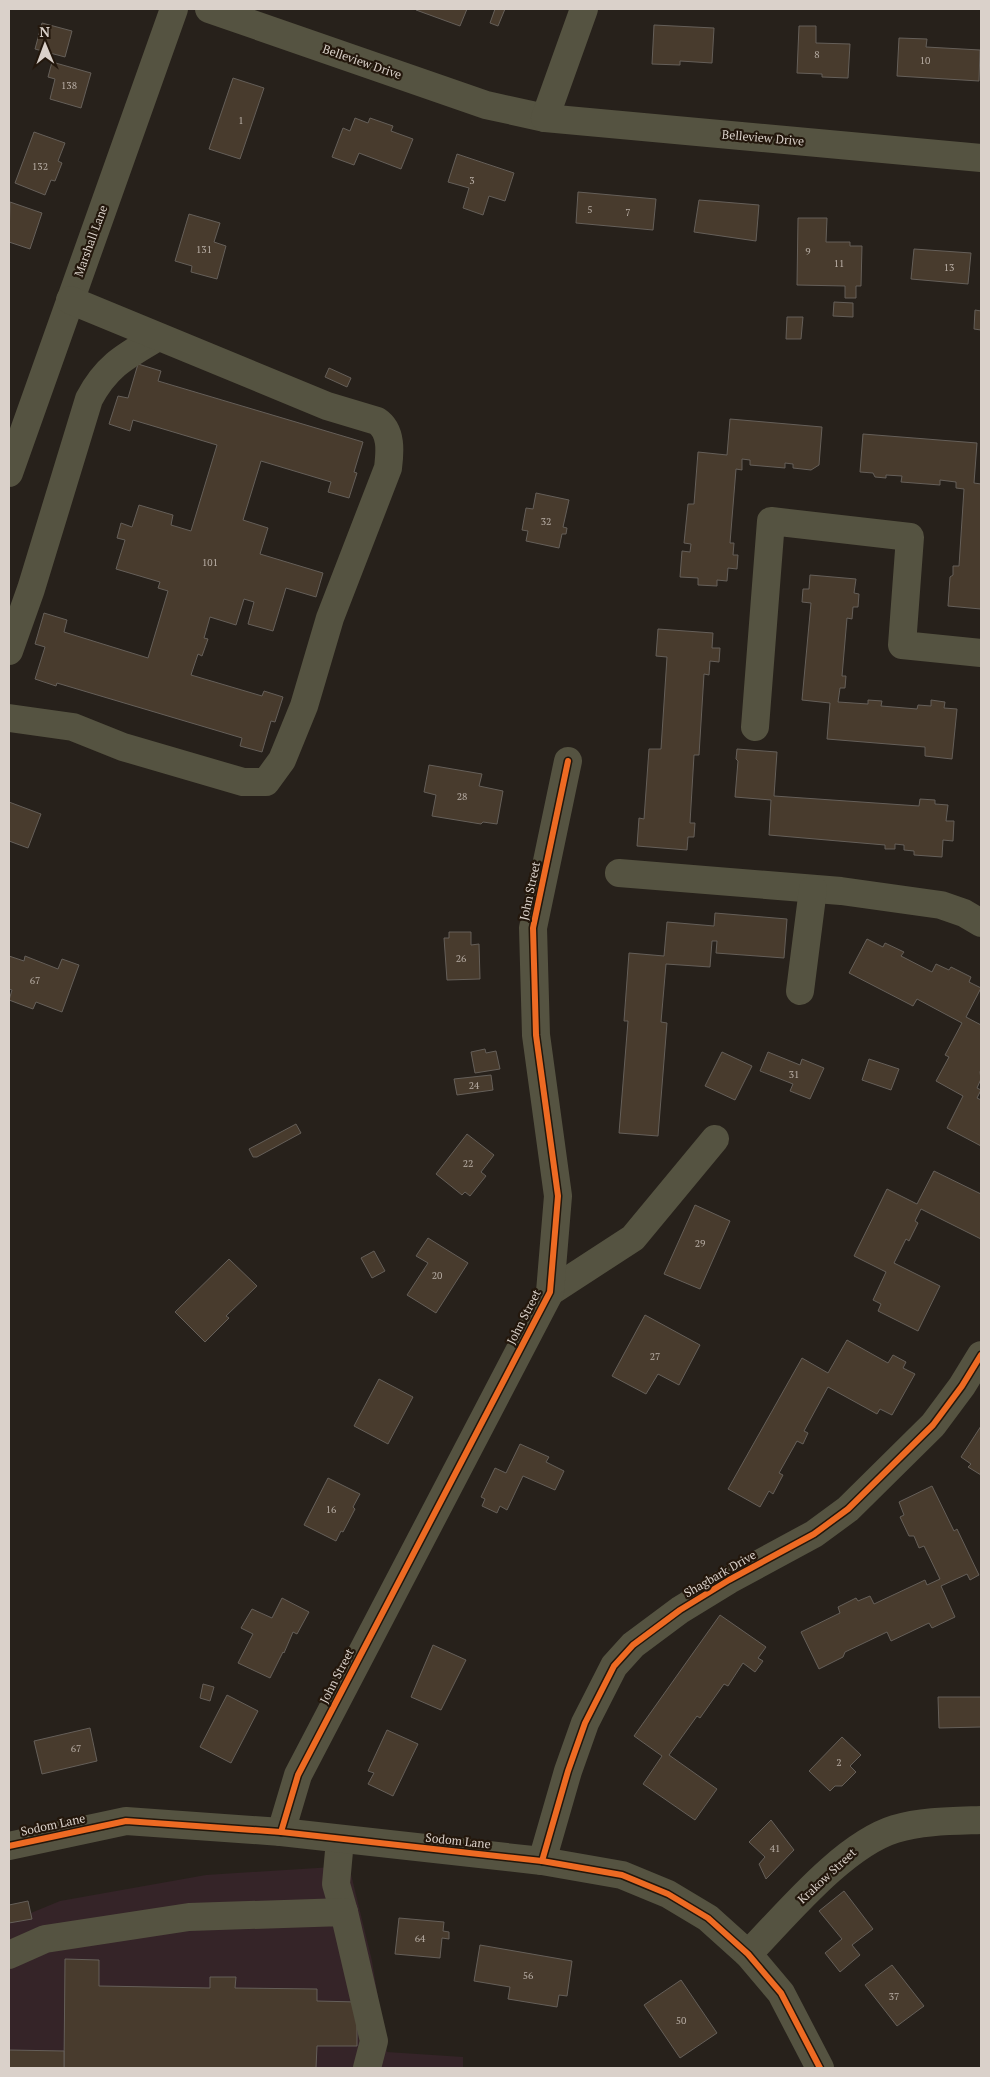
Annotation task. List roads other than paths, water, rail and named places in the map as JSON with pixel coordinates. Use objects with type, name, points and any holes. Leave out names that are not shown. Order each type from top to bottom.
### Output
[{"type":"street","name":"Marshall Lane","points":[[9,473],[174,9]]},
{"type":"street","name":"Belleview Drive","points":[[209,9],[486,105],[545,118],[981,158]]},
{"type":"street","points":[[545,118],[584,9]]},
{"type":"street","points":[[9,718],[72,727],[123,747],[243,782],[266,782],[282,760],[300,716],[330,618],[388,468],[390,453],[386,431],[382,424],[377,421],[327,406],[70,300]]},
{"type":"street","points":[[9,651],[31,589],[89,399],[99,380],[113,365],[158,337]]},
{"type":"street","points":[[755,727],[771,521],[910,537],[902,645],[981,653]]},
{"type":"street","name":"John Street","points":[[281,1832],[298,1776],[550,1292],[558,1196],[536,1035],[533,928],[568,761]]},
{"type":"street","points":[[619,873],[841,890],[941,905],[964,913],[981,923]]},
{"type":"street","points":[[800,991],[813,889]]},
{"type":"street","points":[[550,1292],[634,1238],[715,1139]]},
{"type":"street","name":"Shagbark Drive","points":[[542,1861],[584,1723],[614,1666],[654,1628],[680,1610],[729,1580],[814,1534],[848,1508],[933,1425],[962,1386],[981,1355]]},
{"type":"street","name":"Krakow Street","points":[[748,1954],[829,1871],[860,1846],[893,1829],[981,1820]]},
{"type":"street","name":"Sodom Lane","points":[[9,1846],[126,1821],[281,1832],[542,1861],[622,1875],[668,1894],[708,1918],[748,1954],[781,1994],[820,2068]]},
{"type":"street","points":[[340,1840],[336,1884],[374,2041],[367,2068]]},
{"type":"street","points":[[9,1955],[46,1939],[189,1918],[344,1912]]}]
